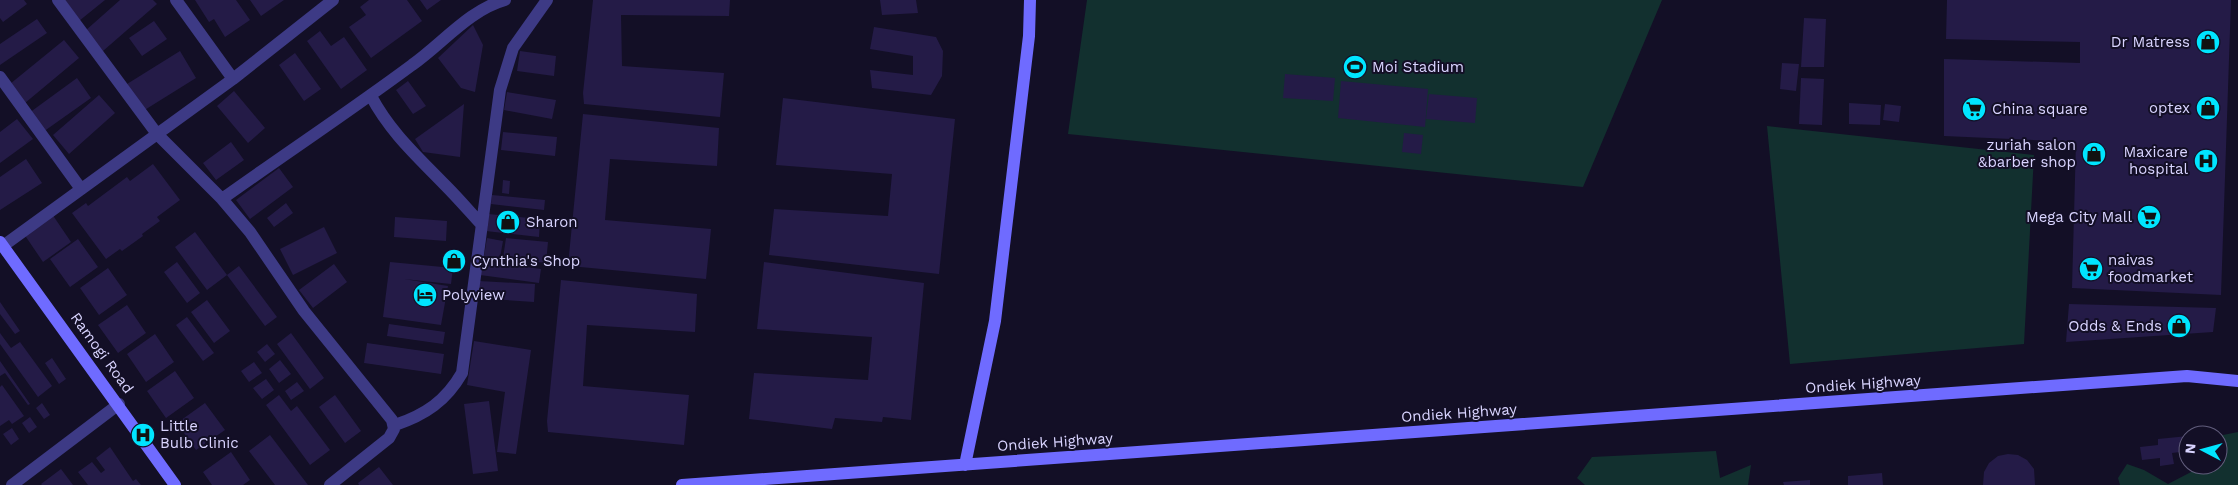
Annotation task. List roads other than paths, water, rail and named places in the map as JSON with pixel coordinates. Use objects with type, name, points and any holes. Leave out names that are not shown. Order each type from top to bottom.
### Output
[{"type":"main road","points":[[965,465],[995,321],[1029,36],[1030,0]]},
{"type":"main road","name":"Ramogi Road","points":[[1,244],[119,404],[175,485]]},
{"type":"main road","name":"Ondiek Highway","points":[[682,485],[2187,376],[2238,381]]},
{"type":"street","points":[[58,0],[157,134],[222,199],[250,232],[304,311],[395,425]]},
{"type":"street","points":[[176,0],[233,79]]},
{"type":"street","points":[[222,199],[371,96],[420,60],[476,14],[505,0]]},
{"type":"street","points":[[330,485],[389,438],[395,425],[414,419],[428,411],[451,391],[462,373],[475,288],[500,90],[512,48],[547,0]]},
{"type":"street","points":[[1,244],[81,189],[233,79],[331,1]]},
{"type":"street","points":[[0,77],[81,189]]},
{"type":"street","points":[[371,96],[381,115],[403,144],[447,186],[482,226]]},
{"type":"street","points":[[12,485],[119,404]]},
{"type":"place","name":"Dr Matress","points":[[2208,42]]},
{"type":"place","name":"Moi Stadium","points":[[1355,67]]},
{"type":"place","name":"optex","points":[[2208,108]]},
{"type":"place","name":"China square","points":[[1974,109]]},
{"type":"place","name":"zuriah salon &barber shop","points":[[2094,154]]},
{"type":"place","name":"Maxicare hospital","points":[[2206,161]]},
{"type":"place","name":"Mega City Mall","points":[[2149,217]]},
{"type":"place","name":"Sharon","points":[[508,222]]},
{"type":"place","name":"Cynthia's Shop","points":[[454,261]]},
{"type":"place","name":"naivas foodmarket","points":[[2091,269]]},
{"type":"place","name":"Polyview","points":[[425,295]]},
{"type":"place","name":"Odds & Ends","points":[[2179,326]]},
{"type":"place","name":"Little Bulb Clinic","points":[[143,435]]}]
